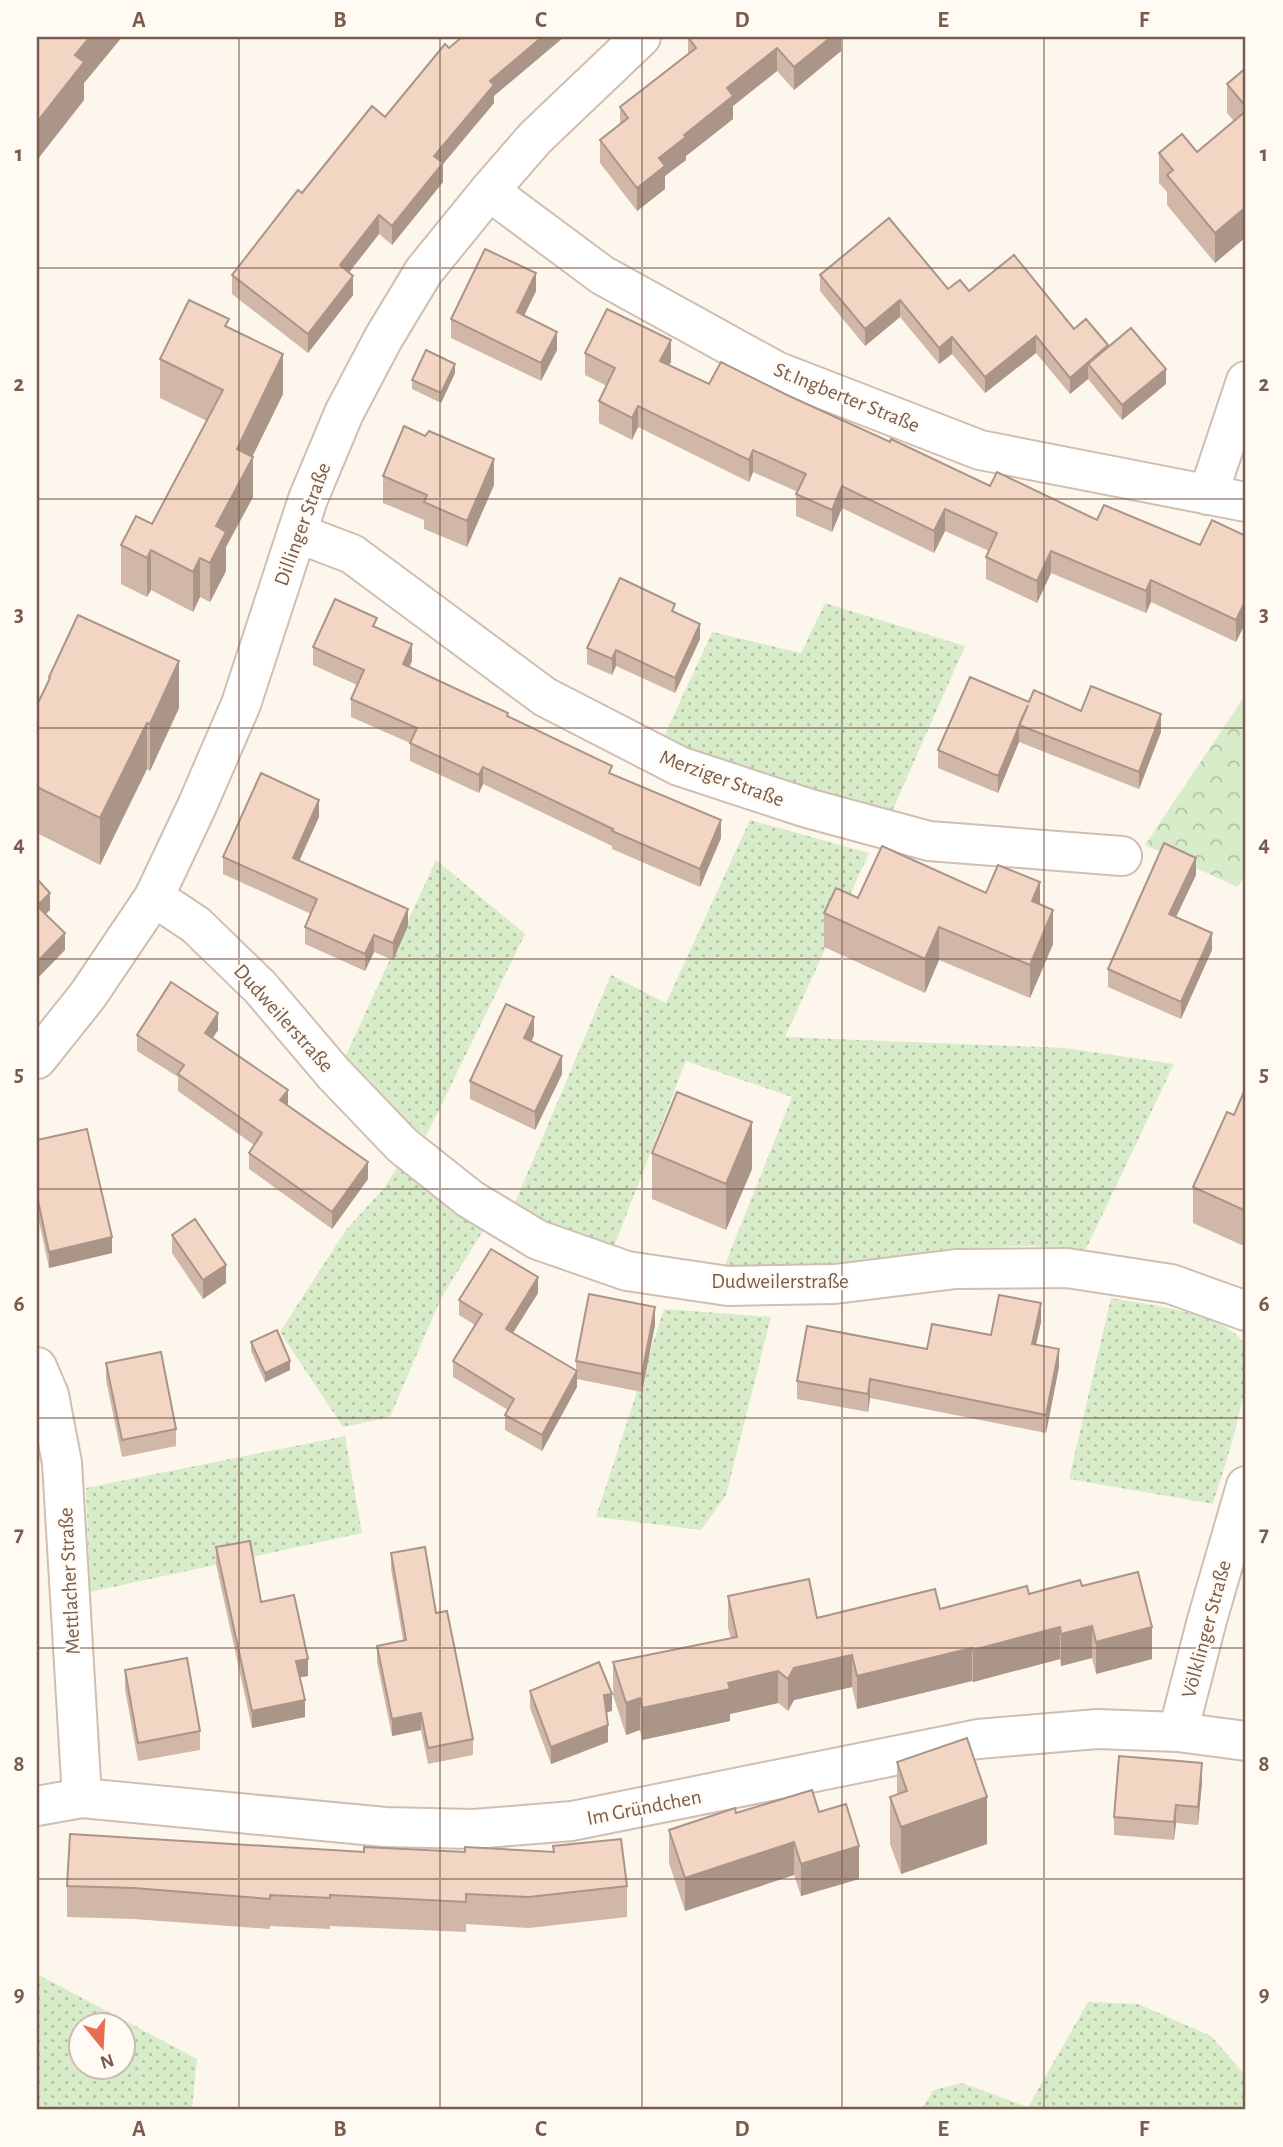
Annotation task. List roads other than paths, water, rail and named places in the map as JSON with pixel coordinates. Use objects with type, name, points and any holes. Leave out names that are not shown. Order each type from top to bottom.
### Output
[{"type":"street","name":"Dillinger Straße","points":[[37,1059],[88,995],[155,897],[241,704],[308,499],[344,413],[384,337],[424,271],[489,191],[535,138],[641,37]]},
{"type":"street","name":"St.Ingberter Straße","points":[[489,191],[602,275],[776,371],[979,450],[1246,502]]},
{"type":"street","points":[[1208,495],[1246,381]]},
{"type":"street","name":"Merziger Straße","points":[[297,533],[352,554],[545,697],[679,766],[807,808],[929,841],[1122,856]]},
{"type":"street","name":"Dudweilerstraße","points":[[155,897],[196,925],[260,986],[334,1074],[402,1145],[470,1199],[538,1240],[627,1271],[728,1286],[835,1284],[956,1269],[1067,1268],[1171,1284],[1246,1311]]},
{"type":"street","name":"Mettlacher Straße","points":[[37,1367],[49,1395],[62,1464],[82,1798]]},
{"type":"street","name":"Völklinger Straße","points":[[1178,1732],[1246,1486]]},
{"type":"street","name":"Im Gründchen","points":[[37,1806],[82,1798],[385,1827],[474,1829],[572,1821],[978,1739],[1097,1729],[1178,1732],[1246,1741]]}]
